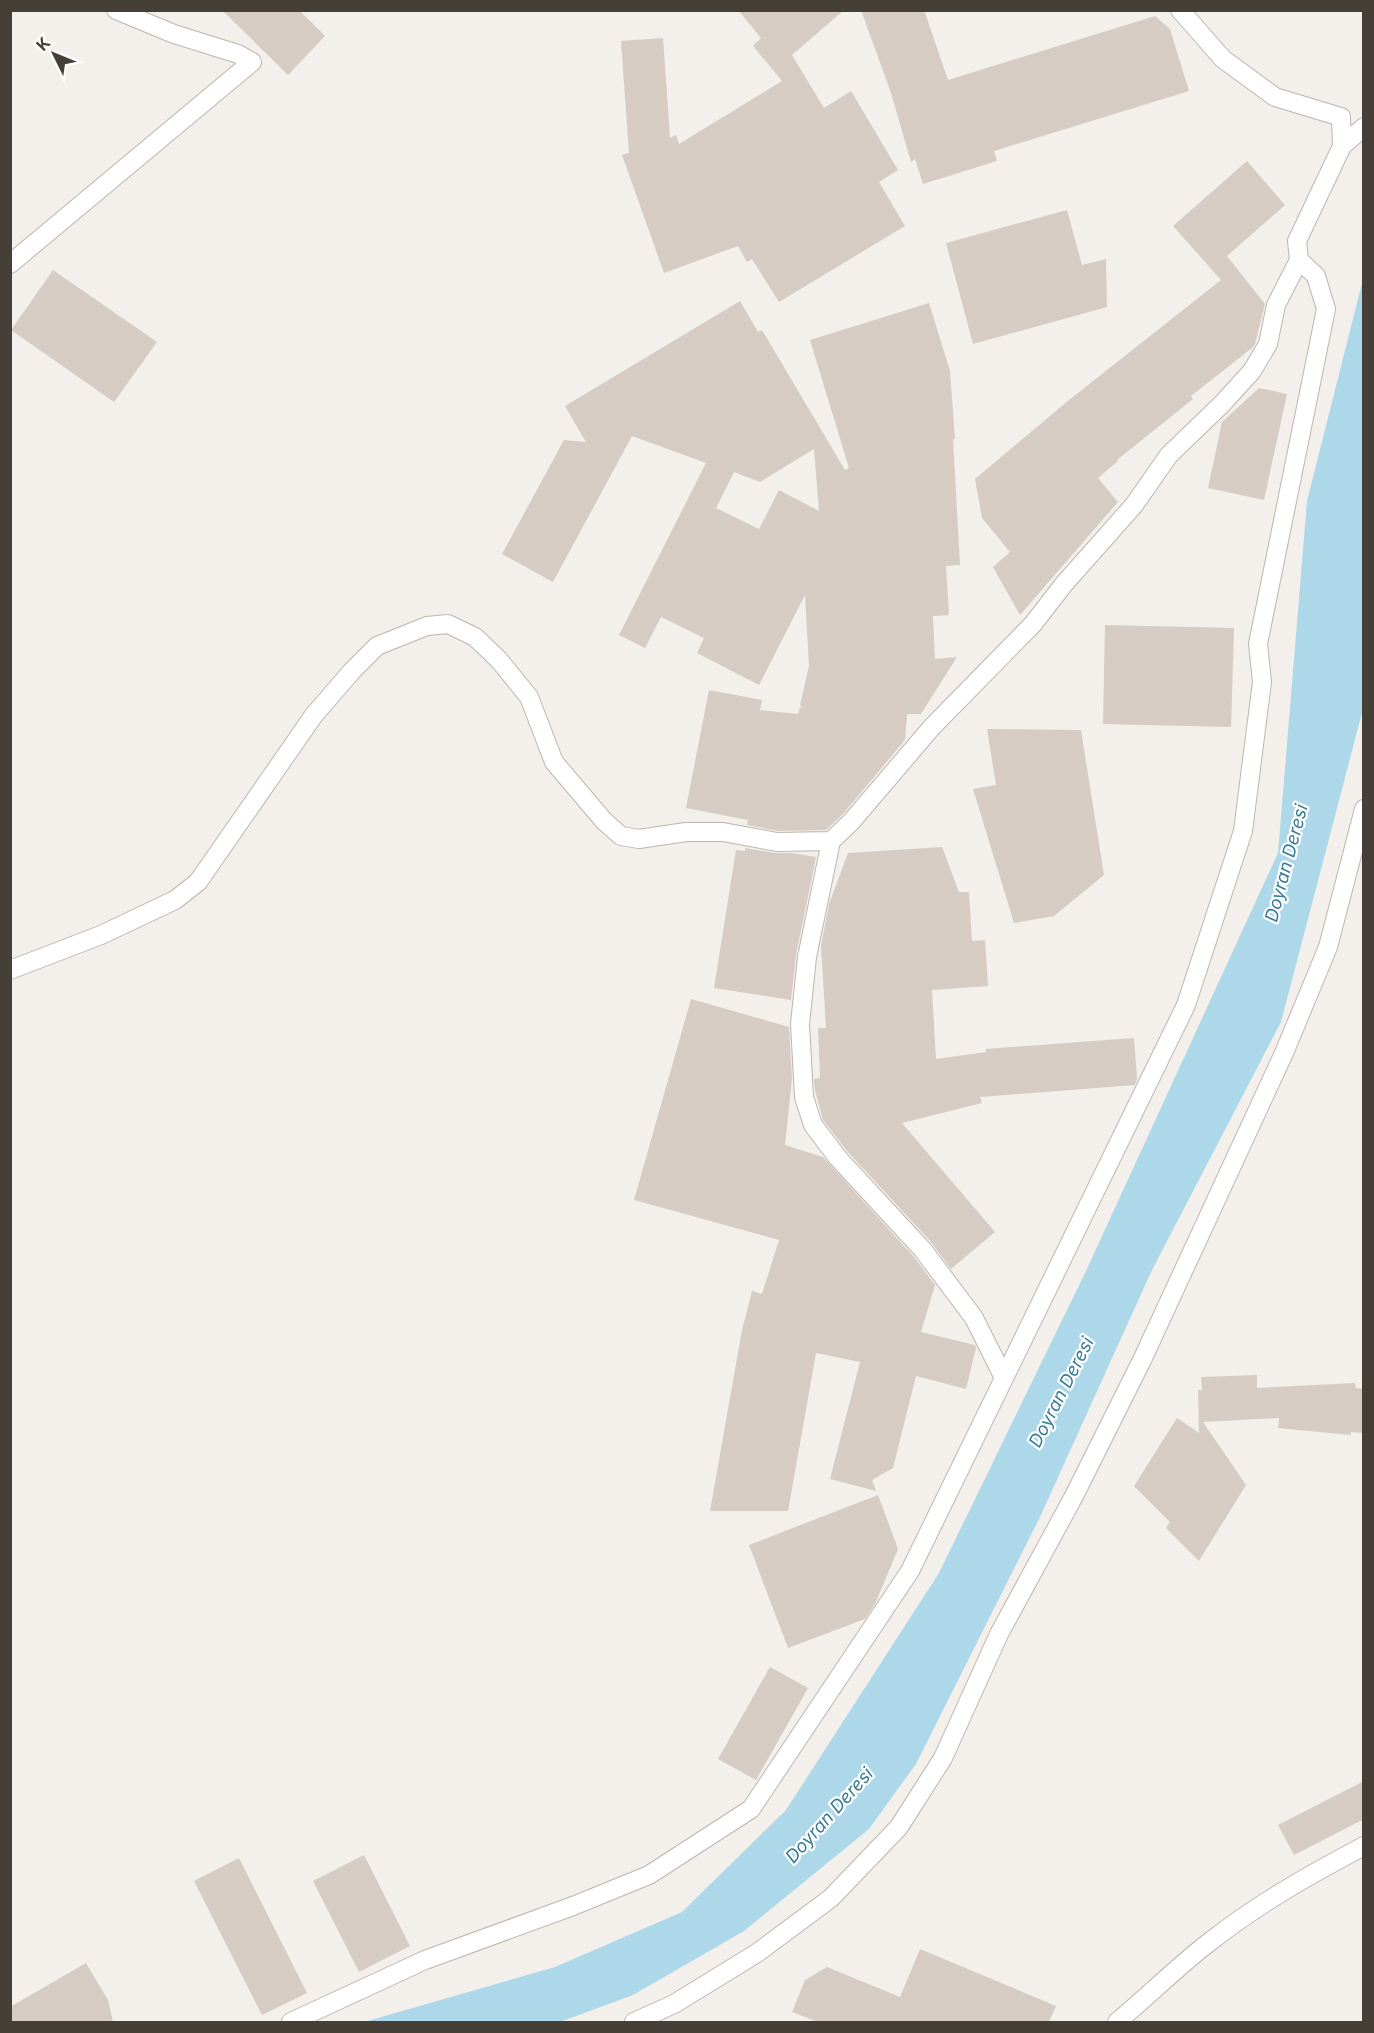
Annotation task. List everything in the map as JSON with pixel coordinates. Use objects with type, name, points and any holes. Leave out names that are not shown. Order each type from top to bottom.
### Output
[{"type":"street","points":[[10,264],[252,62],[238,54],[174,34],[116,10]]},
{"type":"street","points":[[1180,10],[1223,59],[1275,97],[1341,117],[1342,146]]},
{"type":"street","points":[[1004,1378],[974,1318],[923,1250],[838,1158],[813,1125],[804,1097],[800,1024],[806,968],[831,841],[851,822],[932,727],[1033,624],[1064,584],[1134,505],[1169,455],[1222,404],[1252,371],[1268,344],[1276,305],[1299,260],[1297,241],[1342,146],[1364,127]]},
{"type":"street","points":[[291,2022],[425,1960],[573,1906],[649,1875],[751,1809],[910,1571],[1186,1005],[1242,831],[1262,682],[1258,644],[1326,309],[1316,276],[1299,260]]},
{"type":"street","points":[[10,970],[101,935],[175,900],[198,882],[314,716],[352,671],[377,646],[427,626],[448,624],[466,632],[475,637],[499,660],[529,697],[554,762],[604,821],[621,836],[639,839],[686,832],[723,832],[777,842],[831,841]]},
{"type":"street","points":[[634,2022],[674,2004],[757,1953],[831,1898],[899,1827],[943,1758],[999,1634],[1074,1496],[1143,1358],[1284,1053],[1328,947],[1364,809]]},
{"type":"street","points":[[1117,2022],[1206,1944],[1263,1903],[1316,1871],[1364,1846]]},
{"type":"water","name":"Doyran Deresi","points":[[1363,279],[1363,709],[1281,1022],[1152,1270],[1040,1517],[916,1764],[869,1829],[744,1931],[633,1995],[560,2022],[364,2022],[555,1967],[682,1912],[786,1810],[939,1573],[1086,1271],[1278,853],[1307,501]]},
{"type":"building","points":[[222,10],[299,10],[325,36],[288,75]]},
{"type":"building","points":[[738,10],[844,10],[792,55],[824,108],[851,91],[898,170],[879,182],[905,226],[779,302],[752,259],[747,262],[738,246],[664,273],[622,155],[629,153],[621,41],[663,38],[670,138],[676,135],[679,144],[782,81],[753,46],[761,38]]},
{"type":"building","points":[[861,10],[924,10],[948,80],[1155,16],[1170,29],[1189,91],[994,151],[997,161],[923,184],[915,159],[911,162],[891,93]]},
{"type":"building","points":[[1247,161],[1285,205],[1227,256],[1265,304],[1255,344],[1191,396],[1193,399],[1098,478],[1118,502],[1020,615],[993,567],[1010,552],[982,518],[975,479],[1069,400],[1221,280],[1173,226]]},
{"type":"building","points":[[1067,210],[1082,265],[1106,259],[1107,307],[973,344],[946,243]]},
{"type":"building","points":[[53,270],[157,342],[114,402],[11,330]]},
{"type":"building","points":[[740,301],[758,332],[762,330],[845,470],[849,468],[810,340],[929,303],[950,371],[960,565],[946,566],[949,615],[933,616],[935,659],[957,657],[921,714],[907,714],[905,740],[843,814],[826,830],[778,831],[747,825],[748,820],[686,808],[709,690],[762,700],[760,710],[798,714],[800,707],[803,708],[800,705],[809,666],[805,595],[759,685],[697,653],[704,638],[661,617],[645,648],[619,635],[706,463],[632,436],[553,582],[502,554],[564,440],[586,442],[565,406]],"holes":[[[814,449],[819,511],[779,490],[759,529],[716,508],[734,472],[760,482]]]},
{"type":"building","points":[[1259,388],[1287,394],[1264,500],[1208,488],[1222,422]]},
{"type":"building","points":[[1105,625],[1234,628],[1231,727],[1103,724]]},
{"type":"building","points":[[987,729],[1081,730],[1104,875],[1054,916],[1014,923],[973,789],[996,785]]},
{"type":"building","points":[[942,847],[959,892],[969,892],[972,941],[985,940],[988,986],[932,990],[936,1059],[986,1052],[986,1049],[1134,1038],[1137,1079],[1135,1085],[980,1097],[982,1103],[902,1123],[995,1232],[951,1269],[931,1242],[847,1151],[823,1120],[814,1079],[820,1078],[818,1028],[826,1028],[821,946],[829,904],[848,853]]},
{"type":"building","points":[[745,848],[816,857],[796,955],[791,1000],[714,988],[736,850],[745,851]]},
{"type":"building","points":[[691,999],[789,1027],[792,1079],[785,1145],[823,1157],[914,1257],[935,1285],[921,1332],[975,1345],[966,1389],[916,1376],[893,1468],[872,1480],[876,1491],[830,1479],[860,1362],[816,1353],[788,1511],[710,1511],[742,1330],[752,1291],[762,1294],[779,1240],[634,1200]]},
{"type":"building","points":[[1257,1375],[1257,1388],[1355,1383],[1356,1388],[1364,1389],[1364,1433],[1351,1432],[1351,1435],[1278,1428],[1279,1418],[1203,1422],[1246,1485],[1199,1561],[1166,1528],[1170,1522],[1134,1486],[1177,1418],[1199,1433],[1198,1390],[1202,1390],[1201,1377]]},
{"type":"building","points":[[878,1495],[898,1549],[875,1604],[865,1619],[788,1648],[749,1545]]},
{"type":"building","points":[[770,1667],[808,1688],[756,1780],[718,1759]]},
{"type":"building","points":[[1364,1781],[1364,1819],[1294,1855],[1278,1825]]},
{"type":"building","points":[[364,1855],[410,1946],[359,1972],[313,1881]]},
{"type":"building","points":[[239,1858],[307,1993],[262,2015],[194,1881]]},
{"type":"building","points":[[920,1949],[1056,2006],[1049,2022],[818,2022],[792,2012],[805,1980],[827,1967],[900,1997]]},
{"type":"building","points":[[86,1963],[108,2000],[113,2022],[10,2022],[10,2007]]}]
